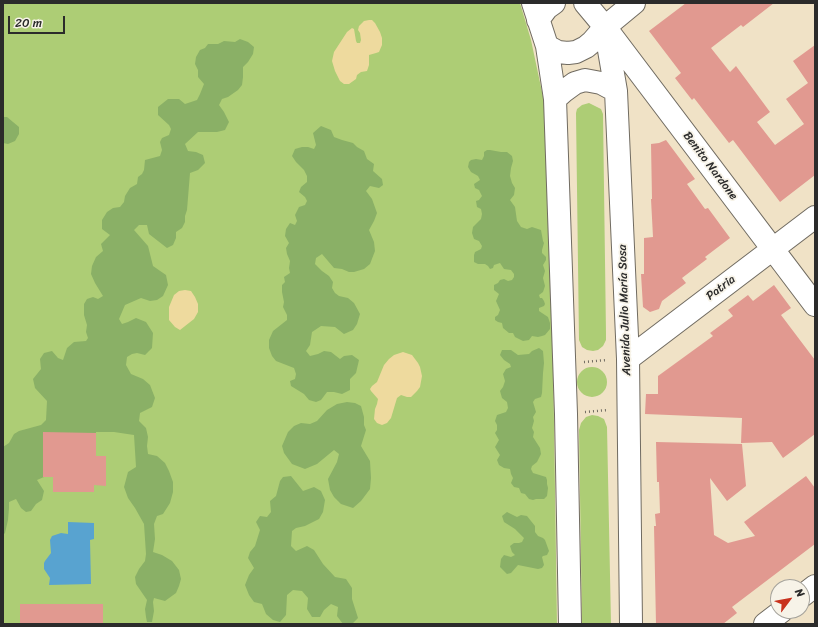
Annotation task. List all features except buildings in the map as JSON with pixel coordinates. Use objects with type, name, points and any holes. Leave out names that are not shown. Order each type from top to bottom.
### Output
[{"type":"street","points":[[554,3],[547,8],[535,11],[547,46],[555,99],[566,414],[570,624]]},
{"type":"street","points":[[585,3],[605,27]]},
{"type":"street","points":[[547,46],[558,52],[576,52],[592,42],[605,27],[634,3]]},
{"type":"street","name":"Avenida Julio María Sosa","points":[[605,27],[616,91],[628,359],[631,624]]},
{"type":"street","name":"Benito Nardone","points":[[605,27],[815,305]]},
{"type":"street","points":[[555,99],[564,90],[575,83],[585,80],[601,83],[616,91]]},
{"type":"street","name":"Patria","points":[[628,359],[815,217]]},
{"type":"path","points":[[564,363],[628,359]]},
{"type":"path","points":[[566,414],[628,408]]},
{"type":"green space","points":[[3,3],[520,3],[531,40],[545,106],[553,355],[557,624],[3,624]]},
{"type":"green space","points":[[240,39],[248,42],[254,47],[253,54],[243,67],[242,85],[228,97],[222,99],[219,105],[229,122],[225,130],[217,132],[198,132],[185,144],[188,151],[203,155],[205,163],[198,170],[190,173],[185,222],[182,228],[176,232],[176,238],[173,245],[167,248],[149,234],[147,225],[139,225],[134,230],[148,246],[153,266],[166,275],[168,285],[163,296],[157,300],[150,301],[141,298],[125,305],[119,319],[122,324],[136,318],[146,322],[153,333],[152,348],[145,355],[137,353],[127,357],[126,365],[131,374],[143,379],[150,385],[155,398],[152,407],[140,413],[139,421],[146,428],[148,437],[148,454],[157,456],[165,463],[173,482],[173,492],[170,503],[163,514],[157,516],[154,524],[155,539],[153,552],[172,561],[179,570],[181,579],[176,593],[165,601],[154,598],[152,622],[147,622],[145,609],[147,600],[136,584],[135,577],[145,561],[144,524],[128,498],[124,487],[128,472],[136,467],[134,435],[114,432],[96,432],[94,448],[49,468],[44,477],[37,480],[44,491],[42,500],[36,504],[31,511],[26,512],[21,508],[16,499],[9,502],[8,520],[5,533],[3,535],[3,447],[9,443],[14,434],[19,431],[41,425],[46,420],[47,401],[35,388],[33,379],[41,369],[40,359],[44,353],[52,351],[58,358],[63,360],[67,348],[74,342],[86,341],[88,338],[86,332],[87,325],[84,315],[84,304],[87,299],[93,297],[98,299],[103,296],[91,274],[92,266],[96,257],[103,251],[101,244],[110,235],[102,229],[102,220],[107,212],[113,208],[120,207],[124,202],[125,196],[130,188],[137,184],[138,177],[144,170],[145,160],[160,156],[162,150],[160,142],[162,138],[169,135],[171,129],[169,125],[158,115],[158,107],[168,99],[179,99],[185,104],[197,100],[204,84],[198,77],[198,70],[195,64],[196,57],[200,50],[205,48],[208,44],[218,44],[224,41],[235,42]]},
{"type":"green space","points":[[589,103],[601,109],[603,114],[606,340],[603,346],[598,350],[593,351],[582,347],[579,340],[576,113],[577,109],[582,105]]},
{"type":"green space","points":[[3,117],[7,117],[19,127],[19,134],[15,141],[8,144],[3,143]]},
{"type":"green space","points":[[321,126],[331,130],[334,137],[353,143],[364,151],[367,159],[374,164],[373,171],[382,179],[383,185],[379,188],[370,186],[366,191],[372,199],[377,213],[369,230],[374,242],[375,251],[370,264],[364,269],[349,272],[334,268],[322,254],[316,258],[315,264],[329,276],[333,282],[332,288],[335,293],[339,296],[348,298],[354,303],[360,314],[357,324],[353,330],[344,334],[335,327],[321,326],[312,332],[310,345],[306,351],[310,356],[324,351],[331,352],[340,359],[344,356],[352,355],[359,360],[356,373],[350,379],[350,390],[342,394],[327,392],[321,400],[316,402],[309,400],[304,394],[291,386],[290,381],[295,379],[296,374],[294,368],[276,361],[269,348],[269,340],[273,331],[287,320],[287,315],[283,307],[284,302],[282,292],[282,285],[285,282],[284,277],[290,273],[290,261],[286,248],[289,243],[285,236],[286,229],[290,223],[295,225],[297,221],[295,215],[299,207],[305,205],[307,201],[299,192],[301,187],[307,182],[307,176],[292,156],[295,149],[308,147],[314,149],[316,145],[313,133]]},
{"type":"green space","points":[[487,150],[507,152],[512,156],[513,161],[510,176],[515,188],[514,195],[510,200],[515,207],[517,221],[521,227],[527,229],[532,227],[541,230],[544,243],[542,253],[546,257],[543,265],[545,271],[543,278],[545,286],[543,292],[539,295],[545,304],[539,308],[539,311],[548,317],[550,329],[545,335],[538,337],[532,336],[529,340],[523,341],[515,337],[513,333],[509,333],[503,328],[502,323],[495,320],[495,317],[498,315],[500,310],[496,301],[499,294],[494,290],[494,285],[500,280],[512,280],[514,274],[511,270],[504,269],[500,263],[494,265],[493,268],[490,269],[485,264],[478,264],[474,262],[475,252],[481,249],[482,246],[479,241],[474,239],[472,233],[473,227],[481,219],[481,209],[477,207],[476,201],[482,196],[479,190],[475,188],[474,184],[480,180],[478,176],[471,172],[468,167],[471,160],[482,160],[484,152]]},
{"type":"green space","points":[[539,348],[543,351],[544,363],[542,393],[541,397],[535,399],[533,402],[536,412],[533,417],[534,421],[532,428],[534,432],[533,437],[540,448],[541,454],[531,469],[533,473],[546,477],[548,488],[547,496],[544,499],[533,500],[521,493],[519,488],[514,487],[511,483],[513,478],[510,469],[499,465],[497,460],[500,455],[495,447],[499,440],[495,433],[497,430],[497,425],[495,421],[497,415],[506,412],[508,408],[507,402],[502,398],[500,391],[505,381],[503,374],[506,369],[511,367],[510,364],[500,355],[502,350],[511,350],[518,355],[529,354]]},
{"type":"green space","points":[[592,367],[602,372],[607,382],[602,392],[592,397],[582,392],[577,382],[582,372]]},
{"type":"green space","points":[[347,402],[355,403],[361,406],[366,430],[361,446],[370,461],[371,478],[370,489],[361,501],[353,508],[341,504],[330,490],[328,479],[337,462],[339,454],[334,450],[317,464],[305,469],[292,464],[284,453],[282,446],[288,432],[294,426],[301,423],[310,424],[317,421],[327,410],[337,404]]},
{"type":"green space","points":[[592,415],[604,419],[607,427],[611,624],[582,624],[579,430],[581,423],[586,417]]},
{"type":"green space","points":[[291,476],[303,491],[314,487],[321,491],[325,500],[323,512],[319,519],[292,531],[291,546],[296,551],[307,546],[314,550],[323,564],[335,577],[346,579],[352,588],[352,599],[358,618],[352,624],[343,624],[337,616],[338,607],[331,604],[324,610],[320,617],[312,617],[307,609],[308,598],[302,591],[293,590],[287,595],[286,615],[280,622],[273,620],[266,614],[262,604],[254,602],[249,595],[245,585],[254,568],[248,558],[250,552],[255,546],[260,530],[256,522],[260,516],[267,517],[271,512],[270,501],[276,496],[280,481],[283,477]]},
{"type":"green space","points":[[507,512],[517,517],[521,515],[527,516],[535,526],[535,532],[538,536],[545,540],[549,551],[547,555],[542,557],[544,565],[542,568],[538,569],[518,565],[511,573],[507,574],[500,567],[501,559],[504,555],[511,557],[515,555],[510,546],[514,543],[522,542],[524,538],[515,529],[504,522],[502,516]]},
{"type":"sand","points":[[372,20],[375,23],[380,32],[382,45],[379,52],[369,55],[369,65],[367,71],[361,72],[357,75],[356,79],[349,84],[344,84],[340,81],[335,71],[332,61],[334,52],[347,32],[352,28],[354,29],[357,43],[360,43],[360,33],[358,30],[359,26],[364,21]]},
{"type":"sand","points":[[179,291],[191,291],[195,297],[198,304],[198,312],[194,319],[180,330],[169,320],[169,307],[174,295]]},
{"type":"sand","points":[[403,352],[412,355],[420,367],[422,376],[420,387],[411,397],[401,395],[397,398],[391,418],[387,423],[382,425],[377,423],[374,419],[378,399],[370,389],[377,382],[384,365],[389,359],[394,355]]},
{"type":"water","points":[[68,522],[94,523],[94,539],[90,540],[91,584],[49,585],[50,578],[44,569],[44,563],[51,553],[50,540],[52,536],[61,533],[68,534]]}]
